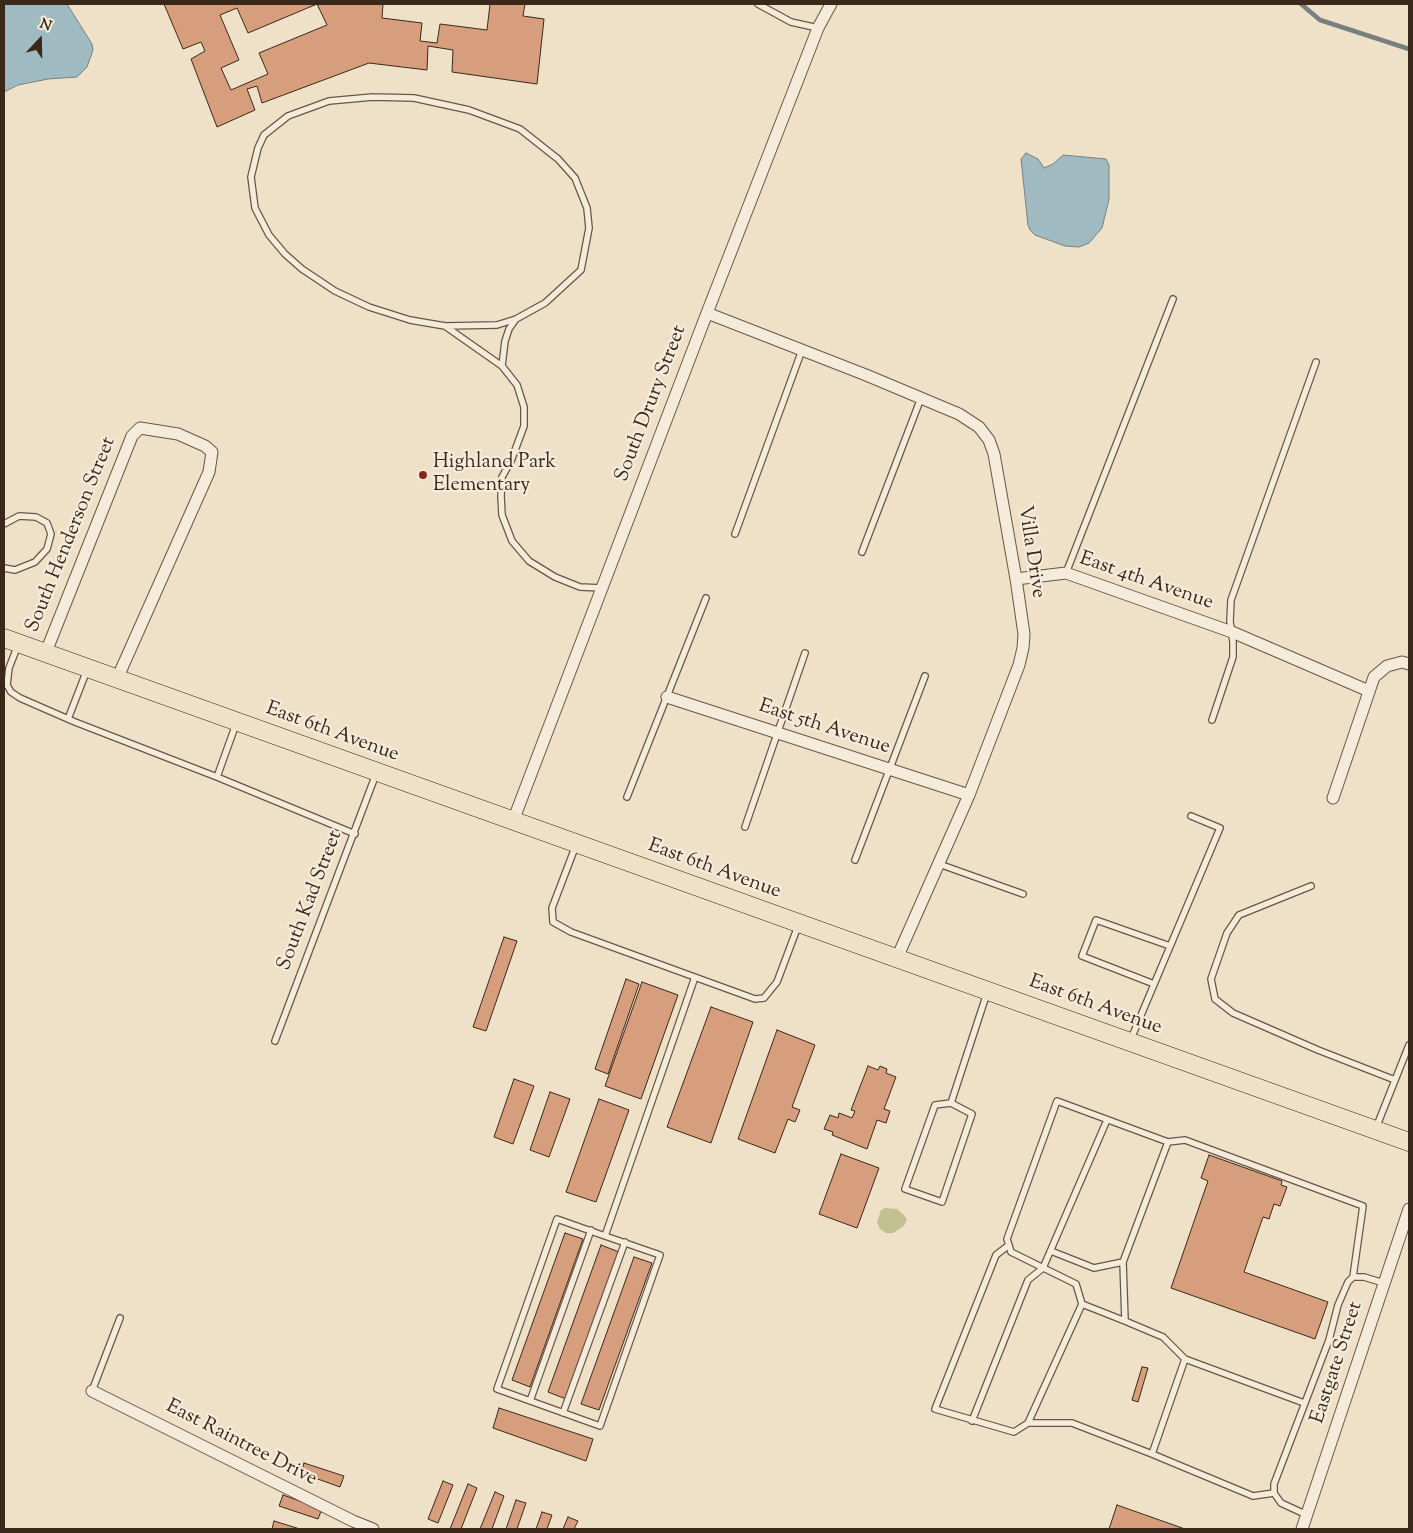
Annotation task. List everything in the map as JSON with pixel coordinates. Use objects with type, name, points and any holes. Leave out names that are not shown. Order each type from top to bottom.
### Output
[{"type":"main road","name":"East 6th Avenue","points":[[11,640],[1409,1142]]},
{"type":"street","name":"South Drury Street","points":[[513,821],[818,28],[832,4]]},
{"type":"street","name":"Villa Drive","points":[[707,313],[959,414],[979,428],[990,440],[1016,579],[1024,634],[1019,665],[969,795],[897,958]]},
{"type":"street","name":"South Henderson Street","points":[[46,652],[132,436],[140,428],[178,434],[205,446],[212,452],[209,472],[118,679]]},
{"type":"street","name":"East 4th Avenue","points":[[1016,579],[1066,574],[1232,632],[1369,691]]},
{"type":"street","points":[[1333,798],[1374,677],[1387,666],[1402,662],[1409,664]]},
{"type":"street","name":"East 5th Avenue","points":[[667,697],[969,795]]},
{"type":"street","name":"Eastgate Street","points":[[1302,1529],[1409,1209]]},
{"type":"street","name":"East Raintree Drive","points":[[92,1391],[351,1525],[373,1529]]},
{"type":"lane","points":[[758,4],[791,22],[818,28]]},
{"type":"lane","points":[[373,97],[414,98],[469,110],[520,129],[558,159],[575,178],[587,208],[589,228],[581,270],[545,303],[516,319],[497,324],[445,326],[410,320],[369,307],[335,291],[302,269],[285,254],[269,235],[255,208],[250,176],[264,135],[288,116],[303,110],[329,101],[373,97]]},
{"type":"lane","points":[[1066,574],[1173,299]]},
{"type":"lane","points":[[502,366],[505,341],[509,329],[516,319]]},
{"type":"lane","points":[[445,326],[502,366],[516,385],[524,407],[524,426],[511,461],[502,477],[500,496],[502,516],[512,541],[529,561],[555,576],[580,587],[602,588]]},
{"type":"lane","points":[[735,534],[802,350]]},
{"type":"lane","points":[[1212,720],[1233,657],[1230,621],[1231,600],[1316,362]]},
{"type":"lane","points":[[862,552],[921,398]]},
{"type":"lane","points":[[4,524],[19,516],[36,517],[47,523],[51,534],[47,549],[35,562],[15,570],[4,568]]},
{"type":"lane","points":[[627,797],[706,598]]},
{"type":"lane","points":[[11,640],[7,684],[11,692],[20,698],[355,834]]},
{"type":"lane","points":[[745,827],[805,653]]},
{"type":"lane","points":[[68,719],[87,668]]},
{"type":"lane","points":[[855,860],[925,676]]},
{"type":"lane","points":[[217,777],[236,722]]},
{"type":"lane","name":"South Kad Street","points":[[275,1041],[377,772]]},
{"type":"lane","points":[[1130,1041],[1220,828],[1191,816]]},
{"type":"lane","points":[[577,844],[552,908],[553,922],[571,932],[755,999],[764,998],[777,982],[799,923]]},
{"type":"lane","points":[[938,864],[1023,894]]},
{"type":"lane","points":[[1311,886],[1239,915],[1227,933],[1211,979],[1215,999],[1232,1013],[1318,1050],[1395,1080]]},
{"type":"lane","points":[[1154,984],[1082,956],[1096,920],[1170,946]]},
{"type":"lane","points":[[606,1236],[695,977]]},
{"type":"lane","points":[[951,1103],[988,991]]},
{"type":"lane","points":[[1376,1130],[1409,1044]]},
{"type":"lane","points":[[1028,1424],[1082,1304],[1076,1284],[1011,1252],[1007,1239],[1057,1101],[1168,1142],[1185,1140],[1363,1206],[1353,1277],[1348,1282],[1338,1306],[1328,1340],[1274,1484],[1274,1493],[1281,1503],[1307,1515]]},
{"type":"lane","points":[[951,1103],[972,1114],[942,1202],[905,1189],[935,1105],[951,1103]]},
{"type":"lane","points":[[972,1421],[1028,1280],[1043,1268],[1051,1252],[1107,1120]]},
{"type":"lane","points":[[1125,1321],[1123,1262],[1168,1142]]},
{"type":"lane","points":[[557,1219],[606,1236],[660,1255],[600,1426],[497,1389],[557,1219]]},
{"type":"lane","points":[[530,1401],[591,1230]]},
{"type":"lane","points":[[563,1413],[624,1242]]},
{"type":"lane","points":[[1009,1245],[996,1255],[935,1409],[1014,1432],[1028,1424],[1072,1423],[1253,1496],[1274,1493]]},
{"type":"lane","points":[[1051,1252],[1094,1268],[1123,1262]]},
{"type":"lane","points":[[1353,1277],[1364,1277],[1384,1283]]},
{"type":"lane","points":[[1082,1304],[1163,1337],[1185,1358],[1304,1403]]},
{"type":"lane","points":[[92,1391],[120,1318]]},
{"type":"lane","points":[[1152,1454],[1185,1358]]},
{"type":"shaded area","points":[[885,1208],[897,1209],[907,1219],[904,1226],[893,1233],[886,1233],[880,1229],[877,1222],[881,1210]]},
{"type":"water","points":[[4,4],[67,4],[92,44],[93,50],[87,67],[77,77],[48,79],[18,85],[4,92]]},
{"type":"water","points":[[1026,153],[1038,159],[1044,168],[1053,164],[1063,155],[1106,159],[1109,165],[1109,199],[1102,228],[1089,243],[1079,247],[1065,246],[1035,235],[1030,230],[1021,159]]},
{"type":"building","points":[[164,4],[317,4],[383,4],[382,18],[422,23],[420,41],[437,43],[440,24],[487,30],[490,4],[525,4],[523,16],[544,19],[537,84],[452,72],[453,50],[428,46],[427,70],[369,63],[262,103],[257,86],[247,89],[255,110],[217,127],[191,59],[205,51],[201,42],[183,49]],"holes":[[[317,4],[327,25],[259,53],[268,74],[231,90],[221,68],[239,60],[220,15],[237,8],[248,33]]]},
{"type":"building","points":[[504,937],[517,941],[486,1031],[473,1027]]},
{"type":"building","points":[[626,979],[639,984],[608,1074],[595,1069]]},
{"type":"building","points":[[642,982],[678,995],[641,1099],[605,1086]]},
{"type":"building","points":[[711,1007],[753,1022],[711,1143],[667,1127]]},
{"type":"building","points":[[777,1030],[815,1045],[792,1107],[800,1110],[795,1122],[788,1119],[775,1153],[738,1139]]},
{"type":"building","points":[[868,1066],[878,1070],[880,1066],[887,1069],[886,1073],[896,1077],[884,1109],[890,1111],[886,1123],[877,1120],[867,1149],[832,1135],[833,1132],[824,1129],[830,1115],[838,1118],[839,1113],[852,1118],[855,1111],[851,1110]]},
{"type":"building","points":[[514,1079],[534,1086],[513,1144],[494,1137]]},
{"type":"building","points":[[550,1092],[570,1099],[549,1157],[530,1150]]},
{"type":"building","points":[[599,1099],[629,1110],[596,1202],[566,1192]]},
{"type":"building","points":[[841,1154],[879,1168],[857,1228],[819,1214]]},
{"type":"building","points":[[1209,1155],[1282,1181],[1281,1185],[1287,1187],[1280,1206],[1274,1204],[1269,1219],[1263,1217],[1244,1272],[1328,1302],[1315,1339],[1171,1288],[1208,1181],[1201,1178]]},
{"type":"building","points":[[565,1233],[583,1239],[530,1387],[512,1380]]},
{"type":"building","points":[[601,1245],[619,1252],[566,1399],[548,1392]]},
{"type":"building","points":[[634,1257],[652,1263],[599,1410],[581,1404]]},
{"type":"building","points":[[1142,1367],[1148,1368],[1138,1402],[1132,1400]]},
{"type":"building","points":[[499,1408],[593,1439],[586,1461],[493,1428]]},
{"type":"building","points":[[304,1463],[344,1476],[340,1487],[301,1473]]},
{"type":"building","points":[[443,1481],[453,1485],[438,1523],[428,1519]]},
{"type":"building","points":[[468,1484],[477,1488],[461,1529],[450,1529]]},
{"type":"building","points":[[495,1492],[504,1496],[492,1529],[480,1529]]},
{"type":"building","points":[[283,1495],[322,1509],[318,1519],[279,1506]]},
{"type":"building","points":[[516,1500],[526,1503],[517,1529],[506,1529]]},
{"type":"building","points":[[1117,1505],[1185,1529],[1109,1529]]},
{"type":"building","points":[[542,1512],[552,1515],[547,1529],[536,1529]]},
{"type":"building","points":[[568,1517],[578,1521],[574,1529],[563,1529]]},
{"type":"building","points":[[274,1521],[300,1529],[272,1529]]},
{"type":"waterway","points":[[1301,4],[1320,20],[1409,49]]},
{"type":"place","name":"Highland Park Elementary","points":[[423,475]]}]
